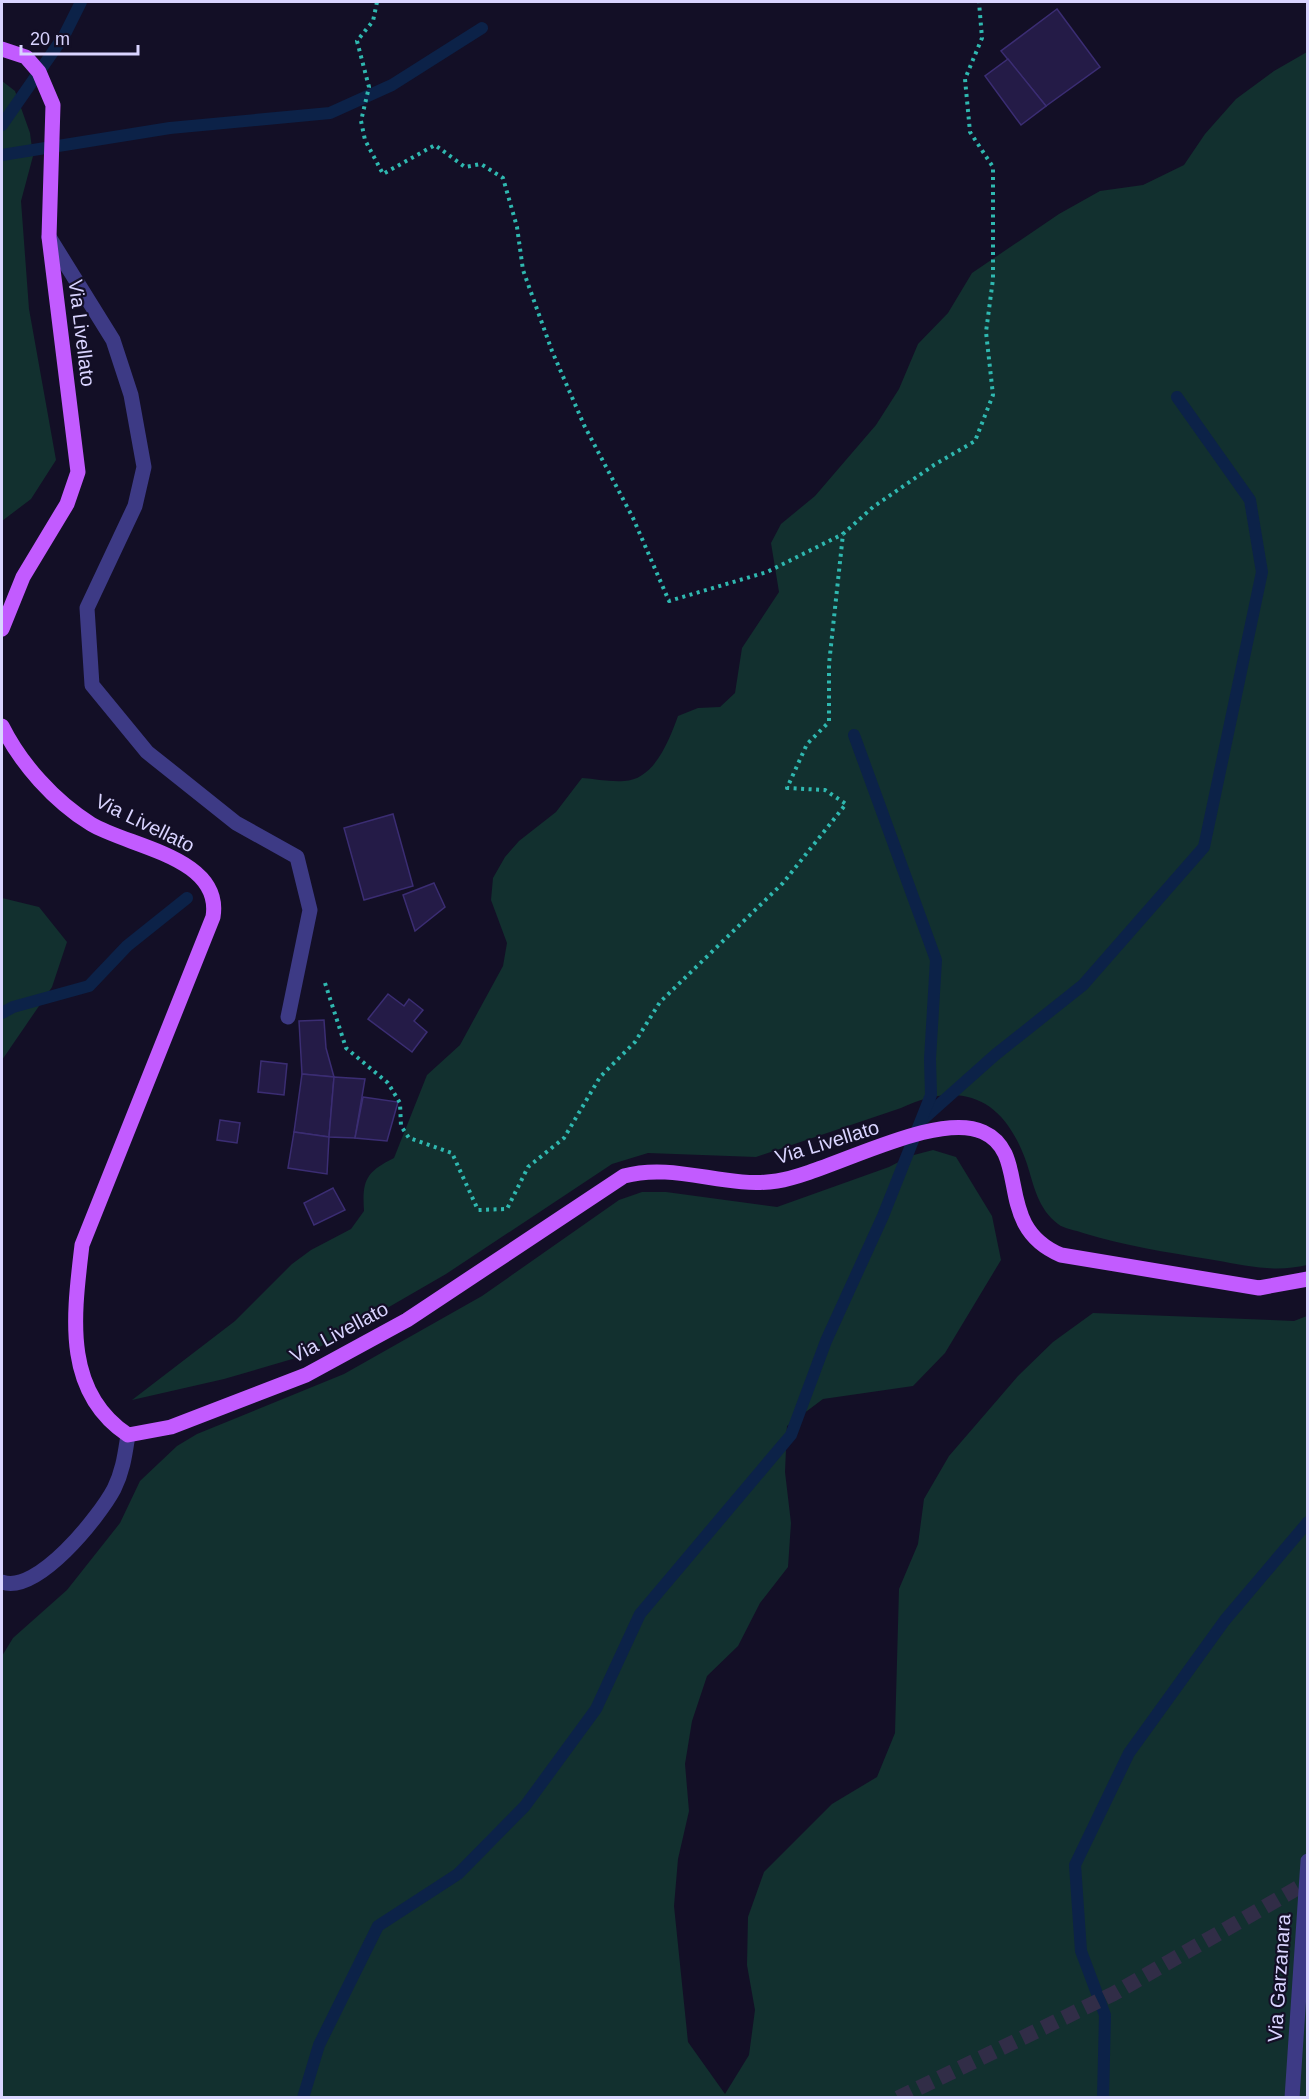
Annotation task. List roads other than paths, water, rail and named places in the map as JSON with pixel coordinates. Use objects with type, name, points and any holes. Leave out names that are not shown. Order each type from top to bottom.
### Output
[{"type":"main road","name":"Via Livellato","points":[[2,49],[26,57],[39,72],[53,105],[50,237],[78,472],[68,504],[23,577],[2,629]]},
{"type":"main road","name":"Via Livellato","points":[[2,726],[28,768],[64,802],[91,824],[187,866],[203,878],[215,903],[213,917],[82,1245],[76,1296],[76,1355],[90,1395],[111,1423],[128,1435],[171,1427],[306,1375],[407,1320],[624,1176],[658,1171],[738,1181],[778,1181],[949,1127],[982,1132],[997,1142],[1006,1158],[1024,1224],[1043,1247],[1052,1251],[1259,1288],[1308,1280]]},
{"type":"street","points":[[50,237],[113,340],[131,395],[144,467],[135,506],[87,608],[92,685],[147,752],[236,823],[297,857],[310,910],[288,1017]]},
{"type":"street","points":[[2,1581],[21,1583],[46,1570],[102,1508],[123,1469],[128,1435]]},
{"type":"street","name":"Via Garzanara","points":[[1292,2097],[1308,1861]]},
{"type":"waterway","points":[[2,125],[64,36],[81,2]]},
{"type":"waterway","points":[[2,155],[170,128],[330,113],[392,85],[482,28]]},
{"type":"waterway","points":[[922,1120],[995,1055],[1083,985],[1204,847],[1262,572],[1250,500],[1177,397]]},
{"type":"waterway","points":[[303,2098],[319,2045],[378,1926],[458,1874],[525,1806],[596,1709],[640,1614],[791,1435],[826,1341],[883,1216],[931,1095],[930,1059],[936,960],[854,735]]},
{"type":"waterway","points":[[2,1013],[13,1007],[89,986],[127,946],[187,898]]},
{"type":"waterway","points":[[1103,2098],[1105,2015],[1081,1951],[1075,1865],[1129,1753],[1225,1620],[1308,1522]]},
{"type":"tunnel","points":[[898,2098],[1113,1994],[1308,1882]]}]
